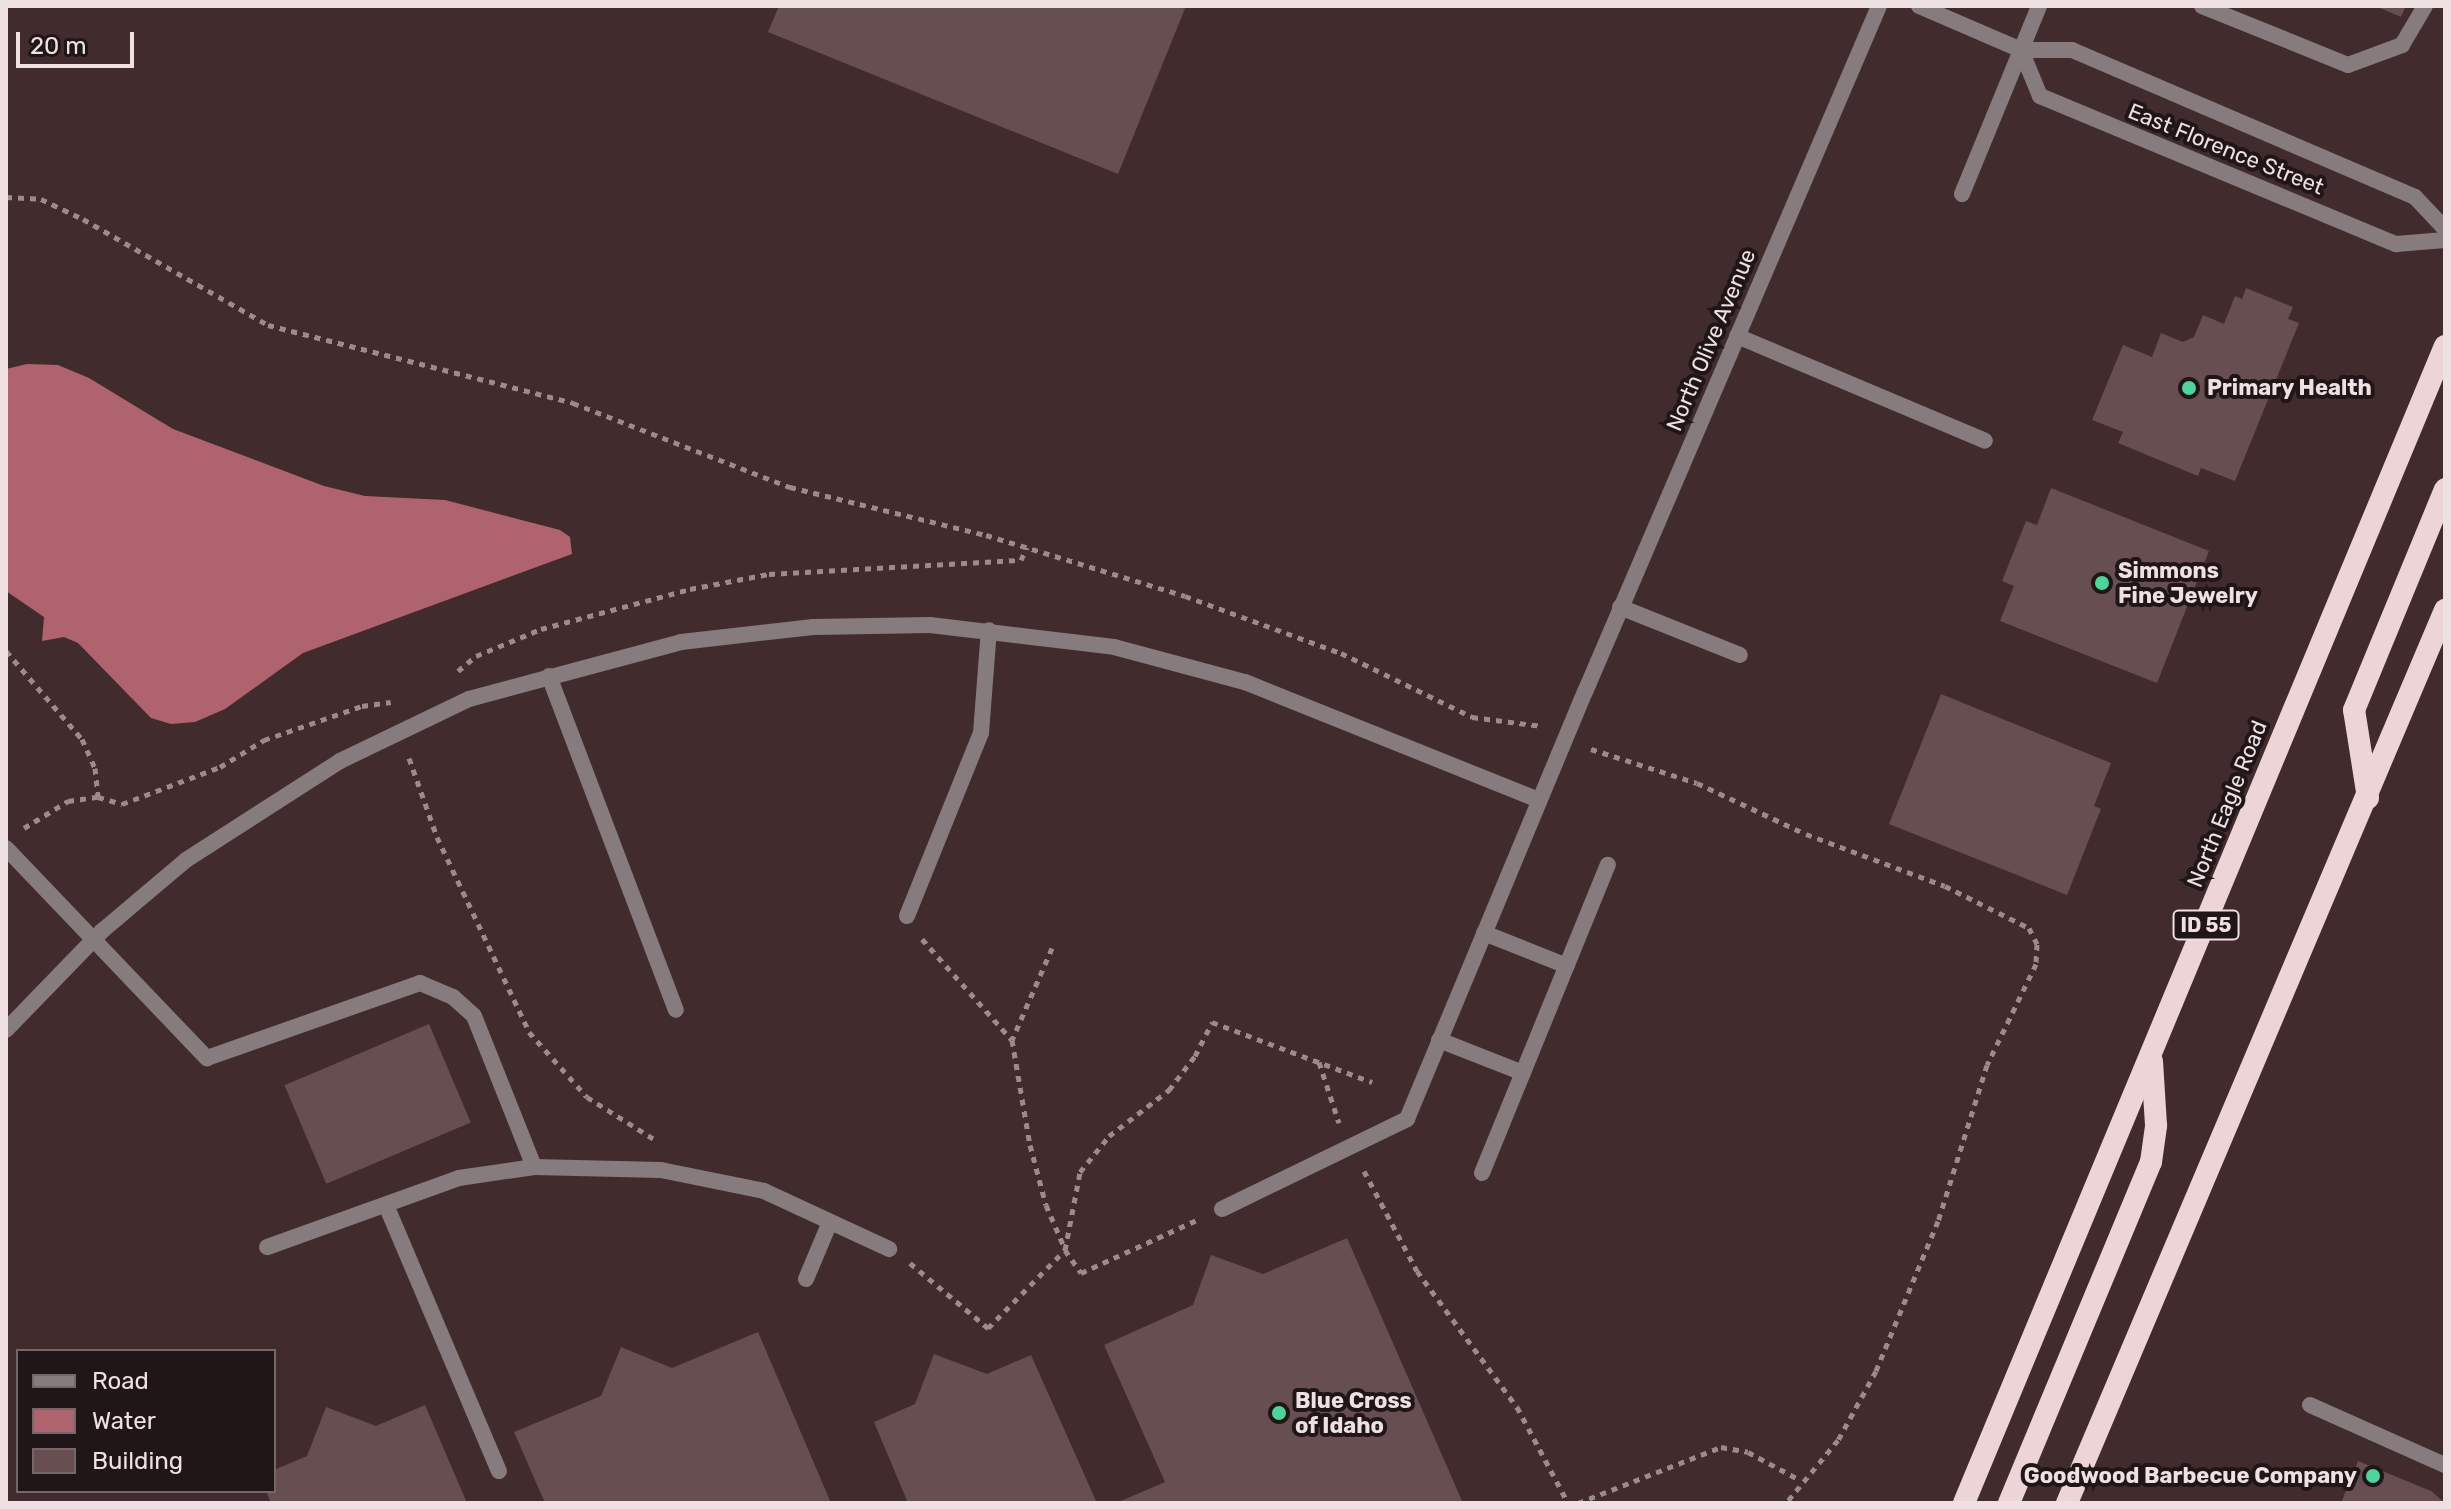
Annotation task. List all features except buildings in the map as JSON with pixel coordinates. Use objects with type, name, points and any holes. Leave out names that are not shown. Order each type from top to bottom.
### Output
[{"type":"highway","name":"North Eagle Road","points":[[1964,1503],[2445,346]]},
{"type":"highway","points":[[2368,800],[2354,710],[2445,489]]},
{"type":"highway","points":[[2067,1503],[2368,800],[2445,610]]},
{"type":"highway","points":[[2009,1503],[2151,1162],[2156,1125],[2151,1056]]},
{"type":"street","name":"North Olive Avenue","points":[[1222,1209],[1407,1119],[1620,607],[1879,6]]},
{"type":"street","name":"East Florence Street","points":[[1919,6],[2021,50],[2072,50],[2415,197],[2445,229]]},
{"type":"street","points":[[1962,194],[2039,6]]},
{"type":"street","points":[[2202,6],[2348,65],[2402,45],[2425,6]]},
{"type":"street","name":"East Florence Street","points":[[2021,50],[2040,96],[2396,244],[2445,240]]},
{"type":"street","points":[[1737,336],[1985,441]]},
{"type":"street","points":[[1620,607],[1740,655]]},
{"type":"street","points":[[6,1030],[92,941],[186,860],[327,768],[469,699],[681,642],[813,627],[930,625],[1114,647],[1245,682],[1539,800]]},
{"type":"street","points":[[907,916],[981,733],[989,630]]},
{"type":"street","points":[[549,676],[676,1010]]},
{"type":"street","points":[[10,842],[92,941],[207,1058],[420,983],[453,997],[474,1016],[534,1167]]},
{"type":"street","points":[[1482,1173],[1608,865]]},
{"type":"street","points":[[1484,933],[1567,966]]},
{"type":"street","points":[[1439,1040],[1523,1073]]},
{"type":"street","points":[[267,1247],[459,1178],[534,1167],[661,1170],[764,1191],[889,1249]]},
{"type":"street","points":[[386,1205],[499,1471]]},
{"type":"street","points":[[806,1279],[830,1222]]},
{"type":"street","points":[[2310,1405],[2445,1465]]},
{"type":"path","points":[[6,197],[41,199],[83,219],[268,325],[573,403],[790,487],[1027,547],[1341,653],[1472,717],[1542,727]]},
{"type":"path","points":[[448,677],[476,656],[541,629],[690,589],[769,574],[1021,560],[1027,547]]},
{"type":"path","points":[[6,651],[82,739],[95,768],[98,797]]},
{"type":"path","points":[[10,842],[68,801],[98,797],[122,804],[220,767],[264,740],[399,699]]},
{"type":"path","points":[[1586,748],[1697,783],[1806,834],[1945,886],[2029,928],[2037,944],[2036,964],[1987,1065],[1938,1221],[1876,1371],[1838,1440],[1800,1480],[1786,1503]]},
{"type":"path","points":[[407,753],[437,837],[529,1032],[587,1097],[667,1148],[694,1177]]},
{"type":"path","points":[[907,916],[1012,1040],[1034,1160],[1065,1250],[1081,1273],[1222,1209]]},
{"type":"path","points":[[1012,1040],[1052,948]]},
{"type":"path","points":[[889,1249],[988,1328],[1065,1250],[1080,1172],[1109,1136],[1169,1090],[1195,1056],[1212,1022],[1372,1082]]},
{"type":"path","points":[[1319,1062],[1352,1146],[1417,1271],[1517,1407],[1568,1503]]},
{"type":"path","points":[[1578,1503],[1721,1447],[1748,1452],[1800,1480]]},
{"type":"water","points":[[27,364],[58,365],[89,378],[173,429],[324,486],[365,496],[445,500],[560,530],[570,537],[572,554],[303,653],[225,709],[195,722],[171,724],[151,718],[78,643],[64,637],[42,641],[44,617],[6,591],[6,369]]},
{"type":"place","name":"Primary Health","points":[[2189,388]]},
{"type":"place","name":"Simmons Fine Jewelry","points":[[2102,583]]},
{"type":"place","name":"Blue Cross of Idaho","points":[[1279,1413]]},
{"type":"place","name":"Goodwood Barbecue Company","points":[[2373,1476]]}]
